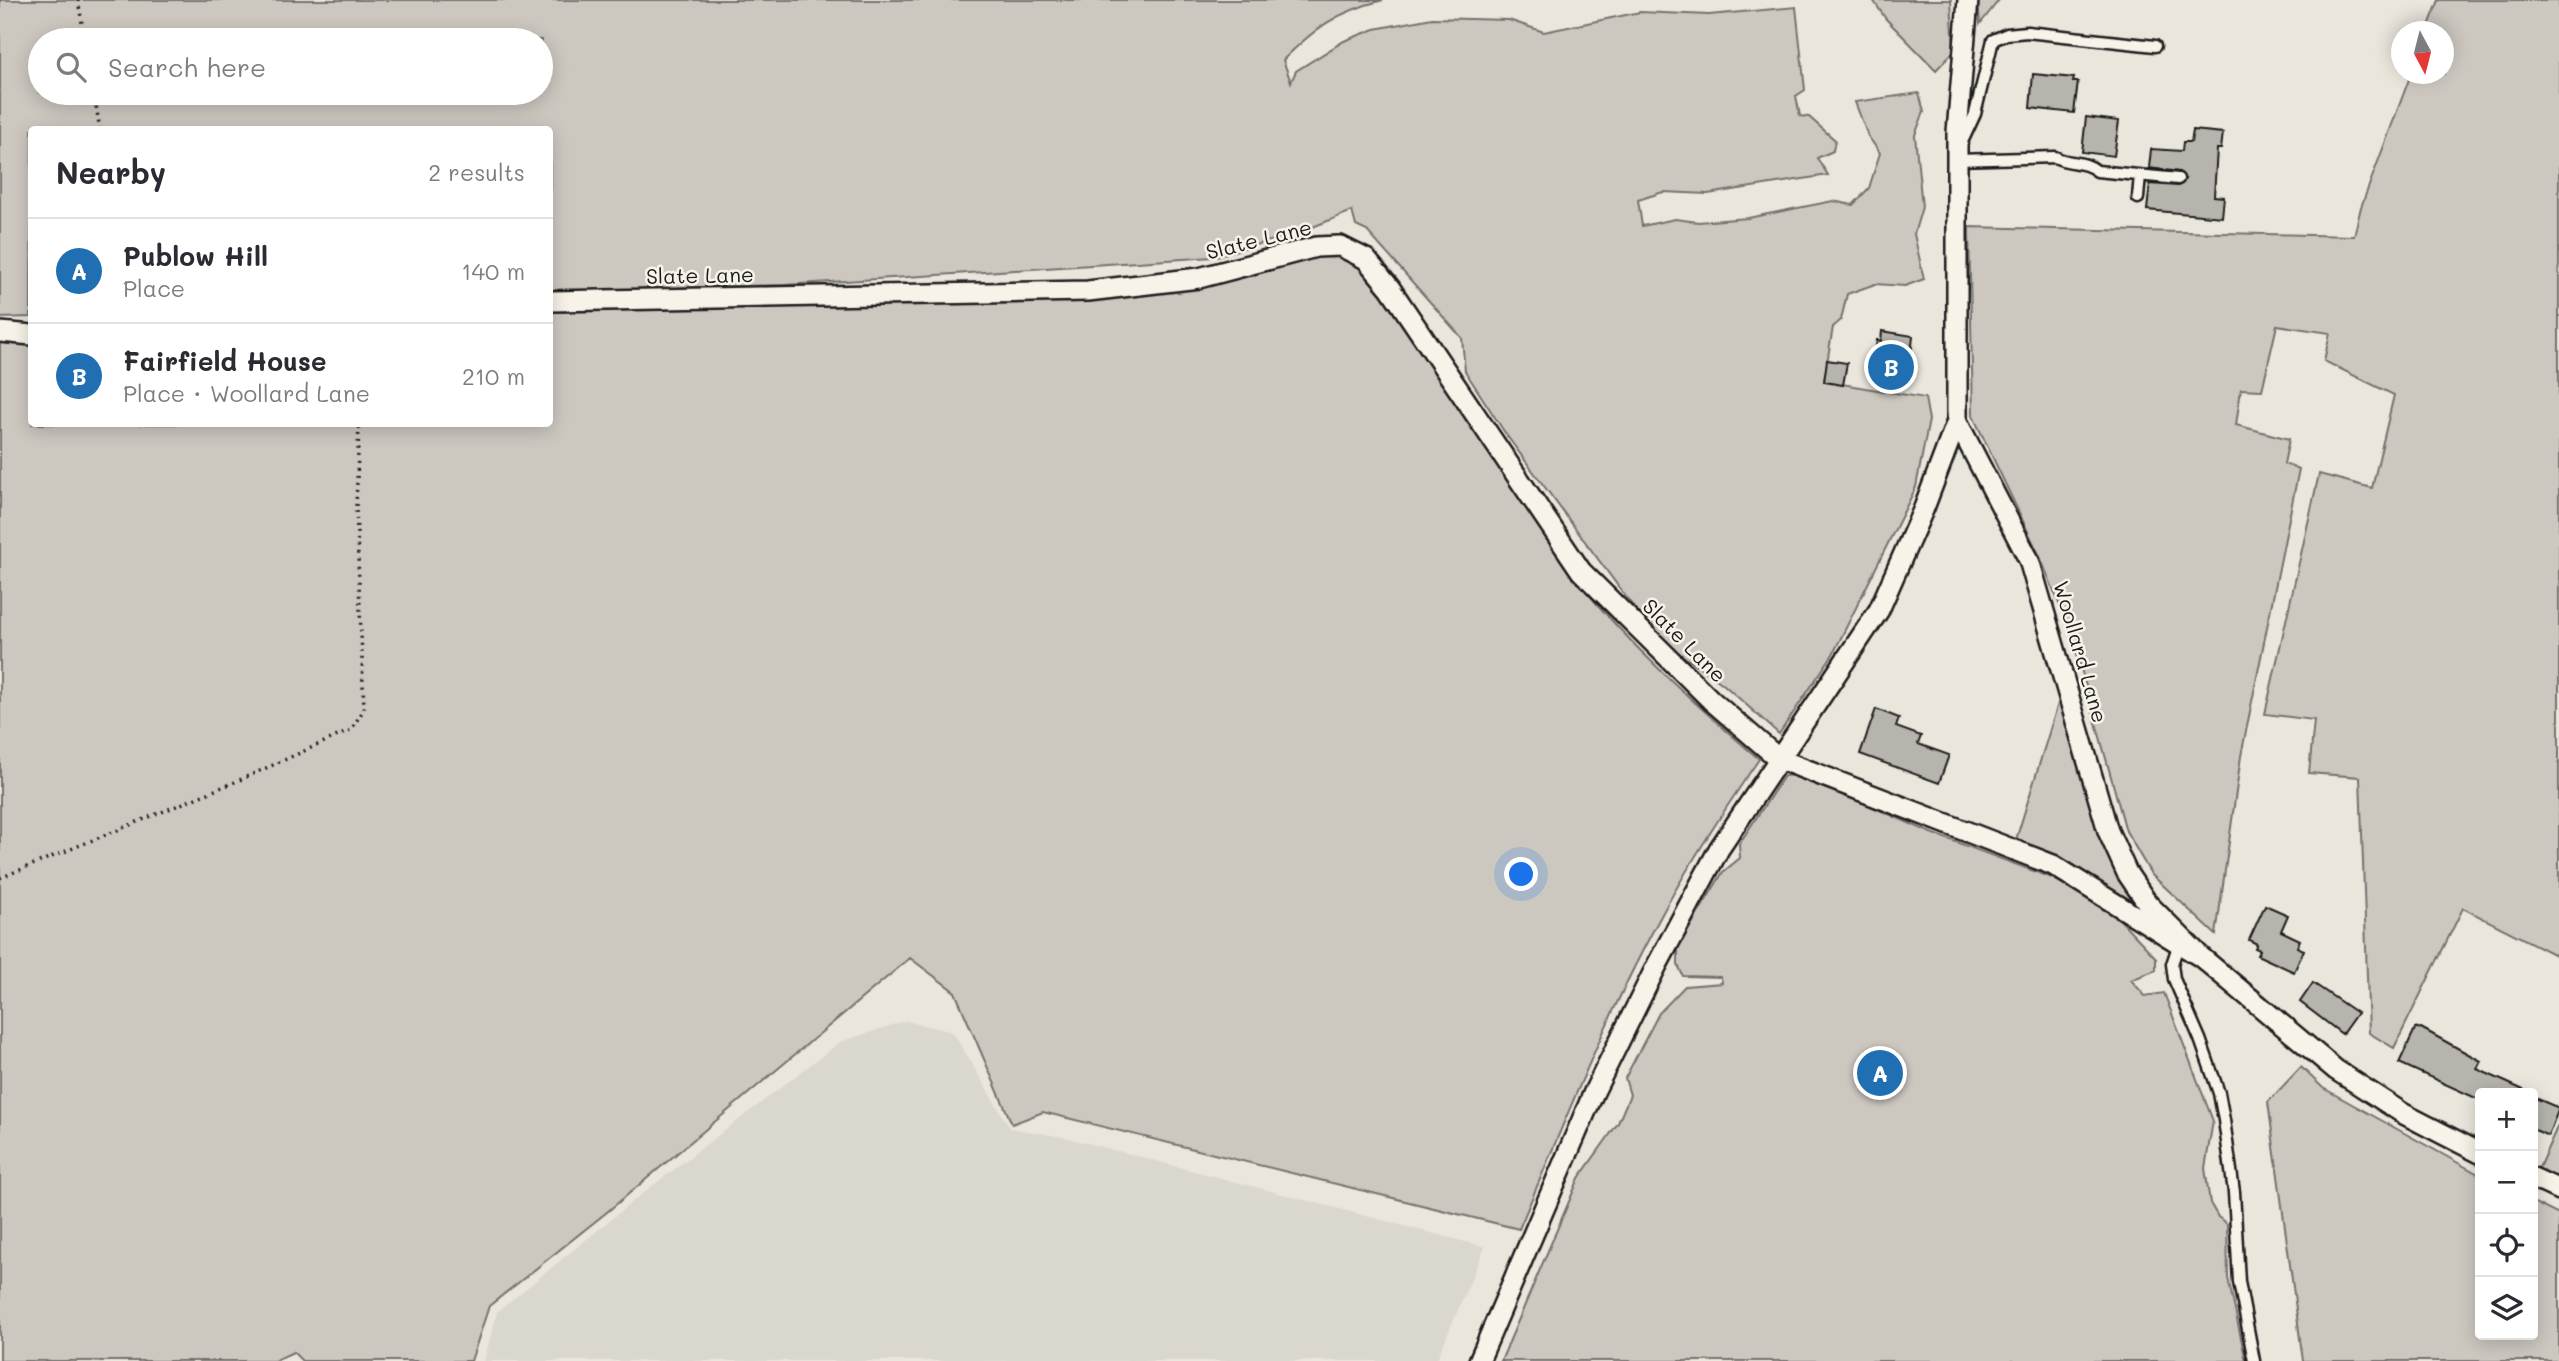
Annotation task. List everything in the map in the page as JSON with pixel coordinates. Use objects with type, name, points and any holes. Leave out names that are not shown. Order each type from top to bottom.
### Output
[{"type":"street","name":"Woollard Lane","points":[[1968,0],[1957,156],[1957,421],[2029,560],[2112,841],[2127,873],[2148,904],[2201,957],[2336,1070],[2404,1114],[2476,1151]]},
{"type":"street","name":"Slate Lane","points":[[553,301],[1088,291],[1199,278],[1316,247],[1340,246],[1366,259],[1390,288],[1581,571],[1712,701],[1779,759],[2053,865],[2201,957]]},
{"type":"street","points":[[0,332],[28,335]]},
{"type":"street","points":[[1479,1361],[1594,1092],[1657,965],[1719,849],[1879,610],[1924,508],[1957,421]]},
{"type":"street","points":[[2538,1180],[2559,1190]]},
{"type":"lane","points":[[2155,46],[2027,32],[2007,34],[1993,40],[1975,114],[1957,156],[2055,157],[2066,162],[2087,163],[2097,171],[2178,179]]},
{"type":"lane","points":[[2138,198],[2140,175]]},
{"type":"lane","points":[[2179,942],[2172,964],[2174,979],[2200,1039],[2219,1093],[2224,1120],[2234,1192],[2239,1282],[2255,1361]]},
{"type":"path","points":[[78,0],[83,28]]},
{"type":"path","points":[[96,105],[99,126]]},
{"type":"path","points":[[0,878],[235,782],[351,730],[364,709],[356,507],[359,427]]},
{"type":"shaded area","points":[[0,0],[1383,0],[1340,16],[1306,38],[1283,60],[1291,82],[1296,71],[1344,41],[1375,29],[1432,18],[1509,20],[1544,32],[1640,12],[1709,15],[1796,7],[1805,90],[1796,96],[1800,116],[1809,117],[1835,140],[1833,151],[1817,158],[1828,175],[1708,194],[1663,192],[1638,200],[1642,226],[1675,219],[1698,222],[1748,218],[1833,201],[1853,205],[1869,188],[1880,153],[1868,136],[1855,102],[1919,93],[1924,112],[1915,135],[1922,207],[1914,234],[1924,279],[1905,286],[1875,284],[1847,294],[1841,320],[1833,327],[1824,381],[1925,398],[1929,420],[1916,487],[1833,654],[1779,734],[1723,684],[1655,636],[1507,436],[1465,371],[1462,338],[1367,231],[1356,226],[1352,211],[1298,233],[1213,257],[784,285],[553,291],[553,126],[28,126],[28,317],[0,318]]},
{"type":"shaded area","points":[[1873,0],[1951,0],[1954,51],[1936,70],[1886,19]]},
{"type":"shaded area","points":[[1978,0],[1999,0],[1980,24]]},
{"type":"shaded area","points":[[2439,0],[2559,0],[2559,957],[2463,908],[2394,1048],[2369,1033],[2360,777],[2309,773],[2314,720],[2265,714],[2319,474],[2372,488],[2394,395],[2324,361],[2330,333],[2277,325],[2262,390],[2241,389],[2236,425],[2289,439],[2284,464],[2299,469],[2241,756],[2216,935],[2151,874],[2126,831],[2072,636],[2041,559],[1973,416],[1969,227],[2354,236],[2361,207],[2407,84],[2454,84],[2454,21],[2431,21]]},
{"type":"shaded area","points":[[1317,256],[1337,256],[1363,267],[1576,579],[1640,650],[1686,695],[1759,759],[1692,862],[1636,964],[1519,1229],[1043,1112],[1012,1124],[955,992],[910,958],[607,1212],[489,1306],[471,1361],[302,1361],[293,1352],[274,1361],[0,1361],[0,341],[28,344],[28,427],[553,427],[553,312],[1025,300]]},
{"type":"shaded area","points":[[2060,697],[2093,812],[2133,899],[2127,901],[2015,843]]},
{"type":"shaded area","points":[[1801,775],[1929,832],[2052,878],[2108,907],[2156,958],[2156,970],[2131,980],[2145,996],[2164,993],[2213,1121],[2205,1168],[2210,1203],[2218,1217],[2227,1224],[2228,1278],[2246,1361],[1501,1361],[1579,1178],[1618,1123],[1630,1095],[1625,1078],[1659,1013],[1685,986],[1722,983],[1721,977],[1683,976],[1678,965],[1678,947],[1723,872],[1740,858],[1739,844],[1784,776]]},
{"type":"shaded area","points":[[905,1021],[953,1032],[1010,1128],[1068,1138],[1485,1247],[1436,1361],[484,1361],[497,1312],[647,1190],[840,1042]]},
{"type":"shaded area","points":[[2301,1067],[2323,1088],[2475,1172],[2475,1340],[2538,1340],[2538,1204],[2559,1215],[2559,1361],[2303,1361],[2268,1102]]},
{"type":"shaded area","points":[[2559,1123],[2559,1181],[2538,1172]]},
{"type":"building","points":[[2033,74],[2074,78],[2073,82],[2078,82],[2074,113],[2030,108]]},
{"type":"building","points":[[2086,117],[2119,121],[2114,156],[2082,152]]},
{"type":"building","points":[[2193,130],[2223,133],[2221,149],[2217,149],[2214,196],[2224,197],[2222,217],[2147,210],[2150,184],[2178,186],[2185,179],[2179,172],[2149,168],[2151,149],[2182,151],[2183,142],[2191,142]]},
{"type":"building","points":[[1882,331],[1913,336],[1908,384],[1871,378],[1877,340],[1881,341]]},
{"type":"building","points":[[1827,360],[1847,363],[1843,385],[1824,382]]},
{"type":"building","points":[[1876,709],[1899,718],[1896,727],[1921,736],[1918,744],[1949,755],[1939,783],[1860,754]]},
{"type":"building","points":[[2265,905],[2288,915],[2281,931],[2300,940],[2297,947],[2304,950],[2294,972],[2257,955],[2260,950],[2255,948],[2257,944],[2249,940]]},
{"type":"building","points":[[2313,983],[2357,1013],[2342,1034],[2300,1002]]},
{"type":"building","points":[[2421,1028],[2481,1061],[2477,1069],[2519,1088],[2475,1088],[2475,1098],[2399,1063],[2415,1029]]},
{"type":"building","points":[[2538,1099],[2559,1108],[2548,1136],[2538,1131]]},
{"type":"place","name":"Fairfield House","points":[[1891,367]]},
{"type":"place","name":"Publow Hill","points":[[1880,1073]]}]
